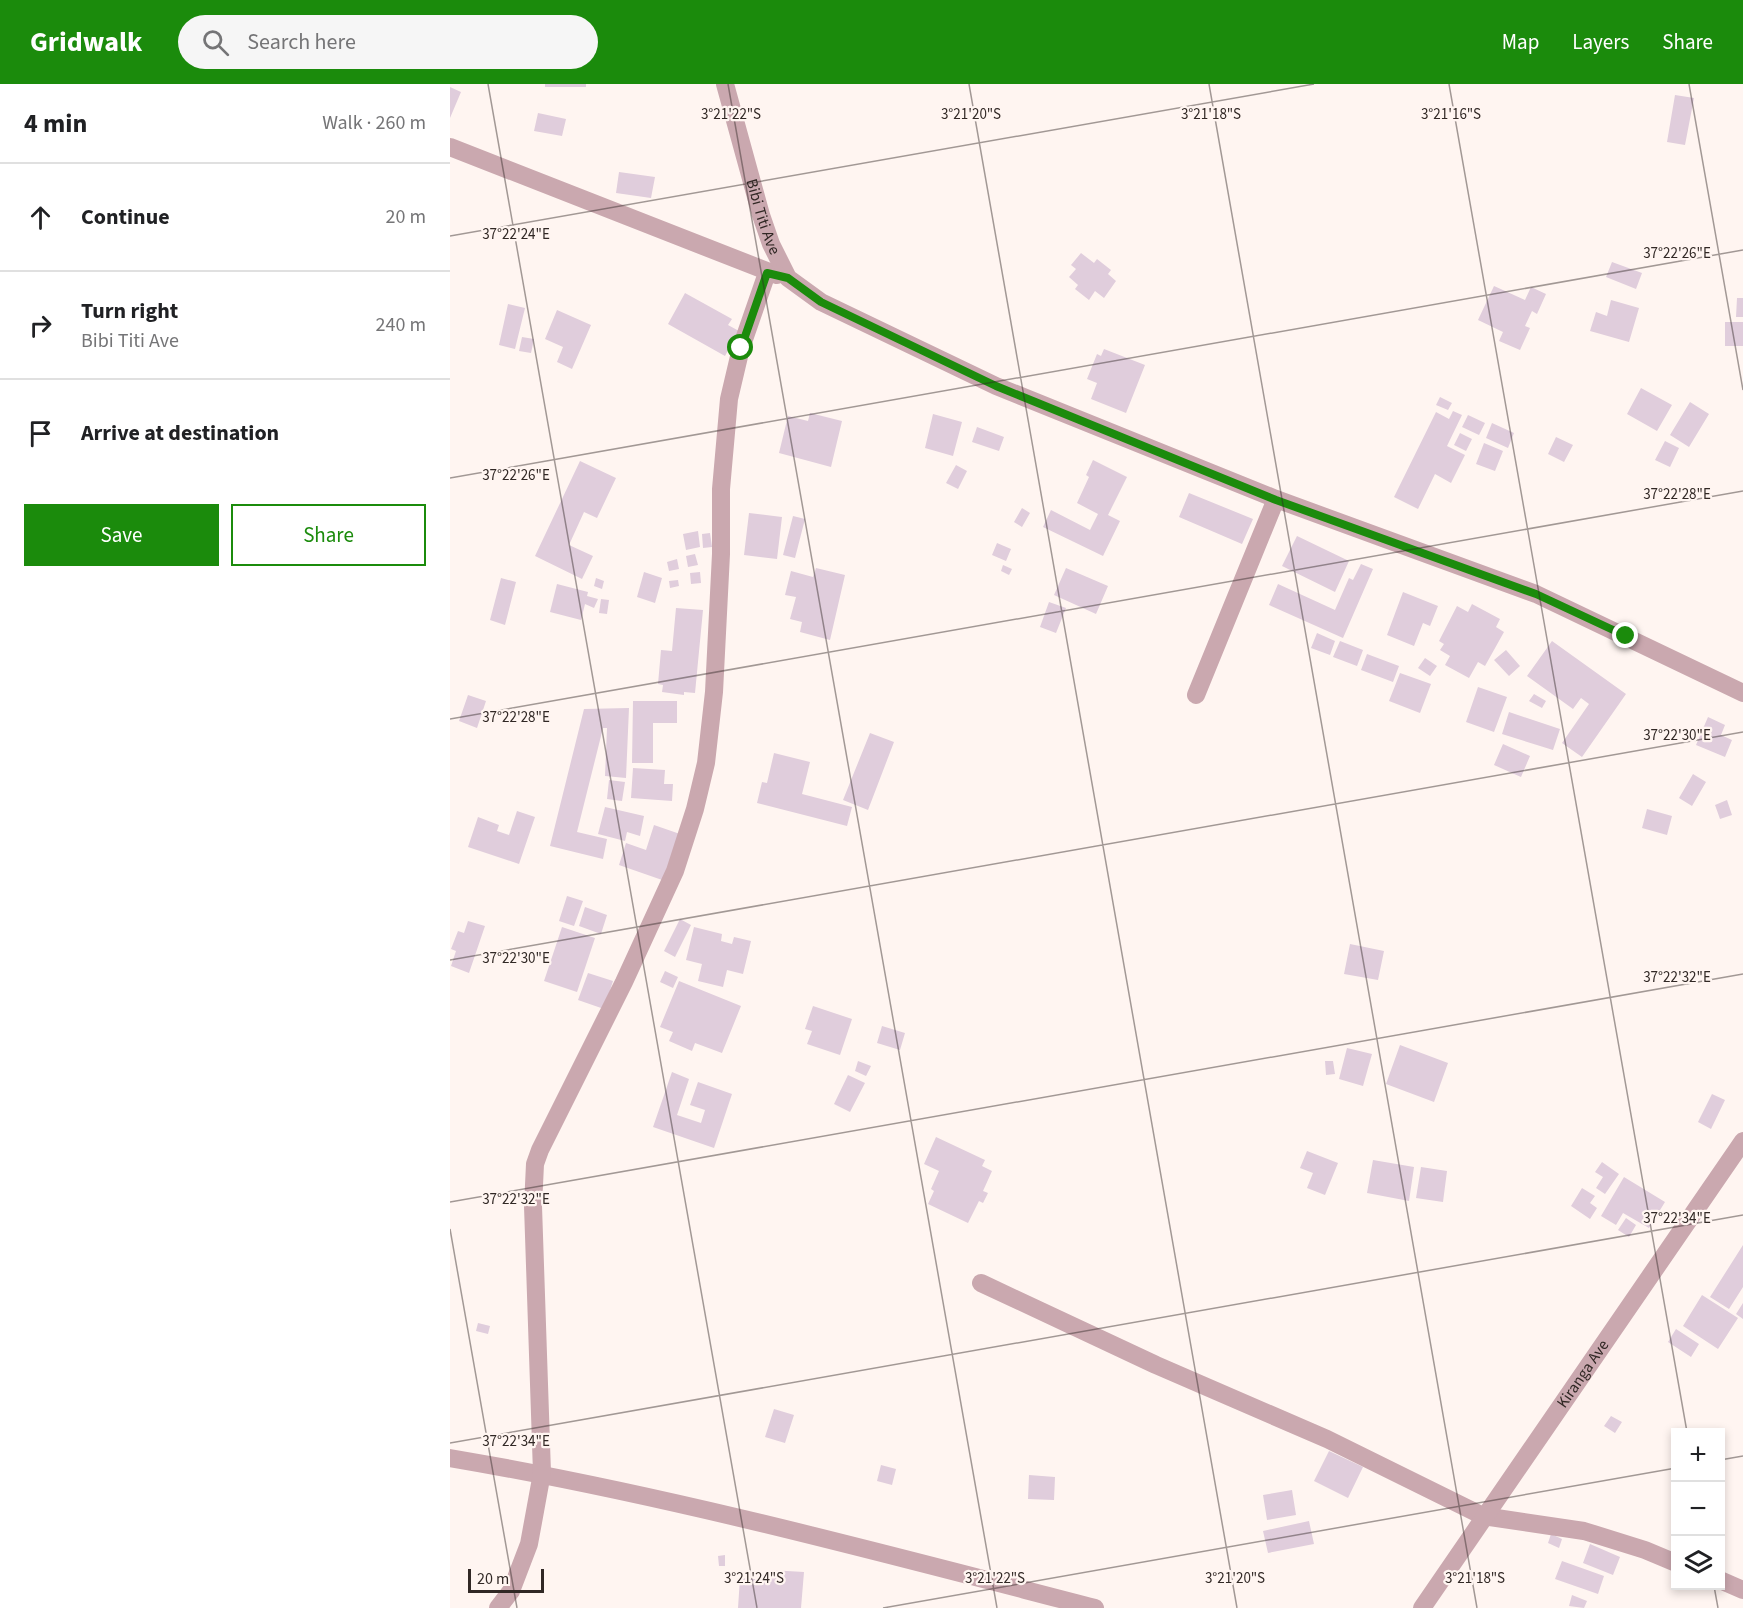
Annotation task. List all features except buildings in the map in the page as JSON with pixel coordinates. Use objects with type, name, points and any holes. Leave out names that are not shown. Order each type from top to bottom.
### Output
[{"type":"street","name":"Bibi Titi Ave","points":[[725,84],[771,244],[788,278],[821,302],[996,386],[1276,500],[1536,594],[1743,693]]},
{"type":"street","points":[[450,147],[767,273],[788,278]]},
{"type":"street","points":[[498,1608],[511,1591],[529,1544],[542,1473],[533,1206],[535,1164],[624,982],[675,871],[695,809],[706,763],[714,692],[721,554],[721,489],[729,399],[741,348],[767,273]]},
{"type":"street","points":[[1196,695],[1276,500]]},
{"type":"street","name":"Kiranga Ave","points":[[1422,1608],[1483,1516],[1743,1141]]},
{"type":"street","points":[[981,1283],[1156,1365],[1327,1439],[1483,1516],[1584,1531],[1671,1561]]},
{"type":"street","points":[[450,1458],[542,1473],[712,1512],[1095,1608]]},
{"type":"street","points":[[1725,1582],[1743,1590]]},
{"type":"route","points":[[741,348],[767,273],[788,278],[821,302],[996,386],[1276,500],[1536,594],[1626,636]]}]
